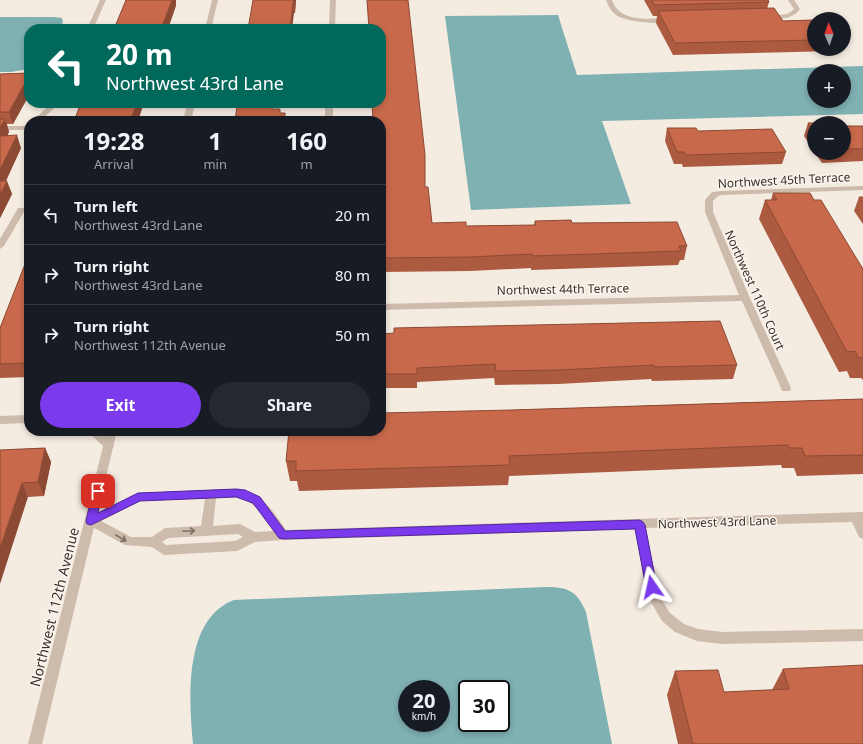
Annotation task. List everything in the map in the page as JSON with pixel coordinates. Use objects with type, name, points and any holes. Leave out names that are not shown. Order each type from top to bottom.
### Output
[{"type":"street","points":[[92,24],[103,0]]},
{"type":"street","points":[[209,24],[215,0]]},
{"type":"street","points":[[332,24],[333,0]]},
{"type":"street","points":[[609,0],[615,11],[626,18],[650,20],[680,19]]},
{"type":"street","points":[[766,17],[787,16],[796,11],[796,6],[791,0]]},
{"type":"street","points":[[42,116],[50,108]]},
{"type":"street","points":[[0,128],[24,128]]},
{"type":"street","name":"Northwest 45th Terrace","points":[[709,200],[715,194],[722,193],[863,188]]},
{"type":"street","name":"Northwest 110th Court","points":[[709,200],[709,212],[745,298],[786,388]]},
{"type":"street","points":[[0,246],[20,210]]},
{"type":"street","name":"Northwest 44th Terrace","points":[[386,307],[745,298]]},
{"type":"street","points":[[0,420],[24,419]]},
{"type":"street","points":[[98,436],[109,445]]},
{"type":"street","name":"Northwest 112th Avenue","points":[[35,744],[111,436]]},
{"type":"street","points":[[91,521],[138,497],[236,493],[245,494],[257,500],[283,535]]},
{"type":"street","points":[[206,530],[211,494]]},
{"type":"street","points":[[859,517],[863,534]]},
{"type":"street","name":"Northwest 43rd Lane","points":[[91,521],[129,542],[154,542],[164,550],[237,546],[253,537],[283,535],[859,517]]},
{"type":"street","points":[[640,525],[653,596],[659,608],[676,626],[693,635],[708,638],[863,635]]},
{"type":"street","name":"Northwest 43rd Lane","points":[[154,542],[166,532],[240,529],[253,537]]},
{"type":"water","points":[[558,15],[577,75],[807,68],[807,108],[851,108],[851,66],[863,66],[863,114],[602,121],[631,204],[471,210],[445,16]]},
{"type":"water","points":[[0,17],[62,18],[62,24],[24,24],[24,70],[0,72]]},
{"type":"water","points":[[546,587],[566,589],[579,599],[586,612],[612,744],[193,744],[191,684],[193,663],[198,642],[206,624],[217,610],[234,600]]},
{"type":"building","points":[[126,0],[172,0],[163,24],[116,24]]},
{"type":"building","points":[[253,0],[294,0],[291,24],[249,24]]},
{"type":"building","points":[[367,0],[408,0],[425,155],[425,187],[428,187],[432,223],[466,222],[466,226],[536,225],[535,221],[571,220],[572,223],[677,222],[687,246],[679,246],[681,251],[533,256],[532,254],[470,257],[386,258],[386,116],[373,116],[372,108],[386,108],[386,24],[369,24]]},
{"type":"building","points":[[652,0],[768,0],[769,2],[654,5]]},
{"type":"building","points":[[774,8],[783,21],[807,20],[807,40],[675,43],[658,11]]},
{"type":"building","points":[[24,73],[24,85],[9,112],[0,112],[0,74]]},
{"type":"building","points":[[79,108],[135,108],[132,116],[76,116]]},
{"type":"building","points":[[237,108],[272,108],[280,109],[280,113],[285,113],[285,116],[236,116]]},
{"type":"building","points":[[0,119],[5,119],[0,128]]},
{"type":"building","points":[[851,126],[863,126],[863,149],[851,149]]},
{"type":"building","points":[[667,128],[696,128],[698,131],[772,129],[786,152],[686,155],[684,152],[677,152]]},
{"type":"building","points":[[17,135],[0,170],[0,136]]},
{"type":"building","points":[[0,181],[7,181],[0,195]]},
{"type":"building","points":[[773,193],[810,193],[814,200],[821,200],[863,269],[863,358],[859,358],[855,351],[847,352],[765,200],[777,200]]},
{"type":"building","points":[[859,197],[863,197],[863,203]]},
{"type":"building","points":[[24,267],[24,363],[0,364],[0,328]]},
{"type":"building","points":[[720,321],[737,365],[655,367],[654,365],[560,370],[496,371],[495,364],[417,368],[417,374],[386,374],[386,334],[394,333],[394,328]]},
{"type":"building","points":[[863,399],[863,455],[805,456],[802,448],[789,448],[788,445],[509,456],[510,465],[296,471],[296,461],[286,461],[288,436],[386,436],[386,413]]},
{"type":"building","points":[[45,448],[38,482],[22,483],[0,548],[0,450]]},
{"type":"building","points":[[863,665],[863,744],[693,744],[675,671],[718,670],[724,692],[789,689],[783,669]]},
{"type":"route","points":[[98,491],[91,521],[138,497],[236,493],[245,494],[257,500],[283,535],[640,525],[652,587]]}]
